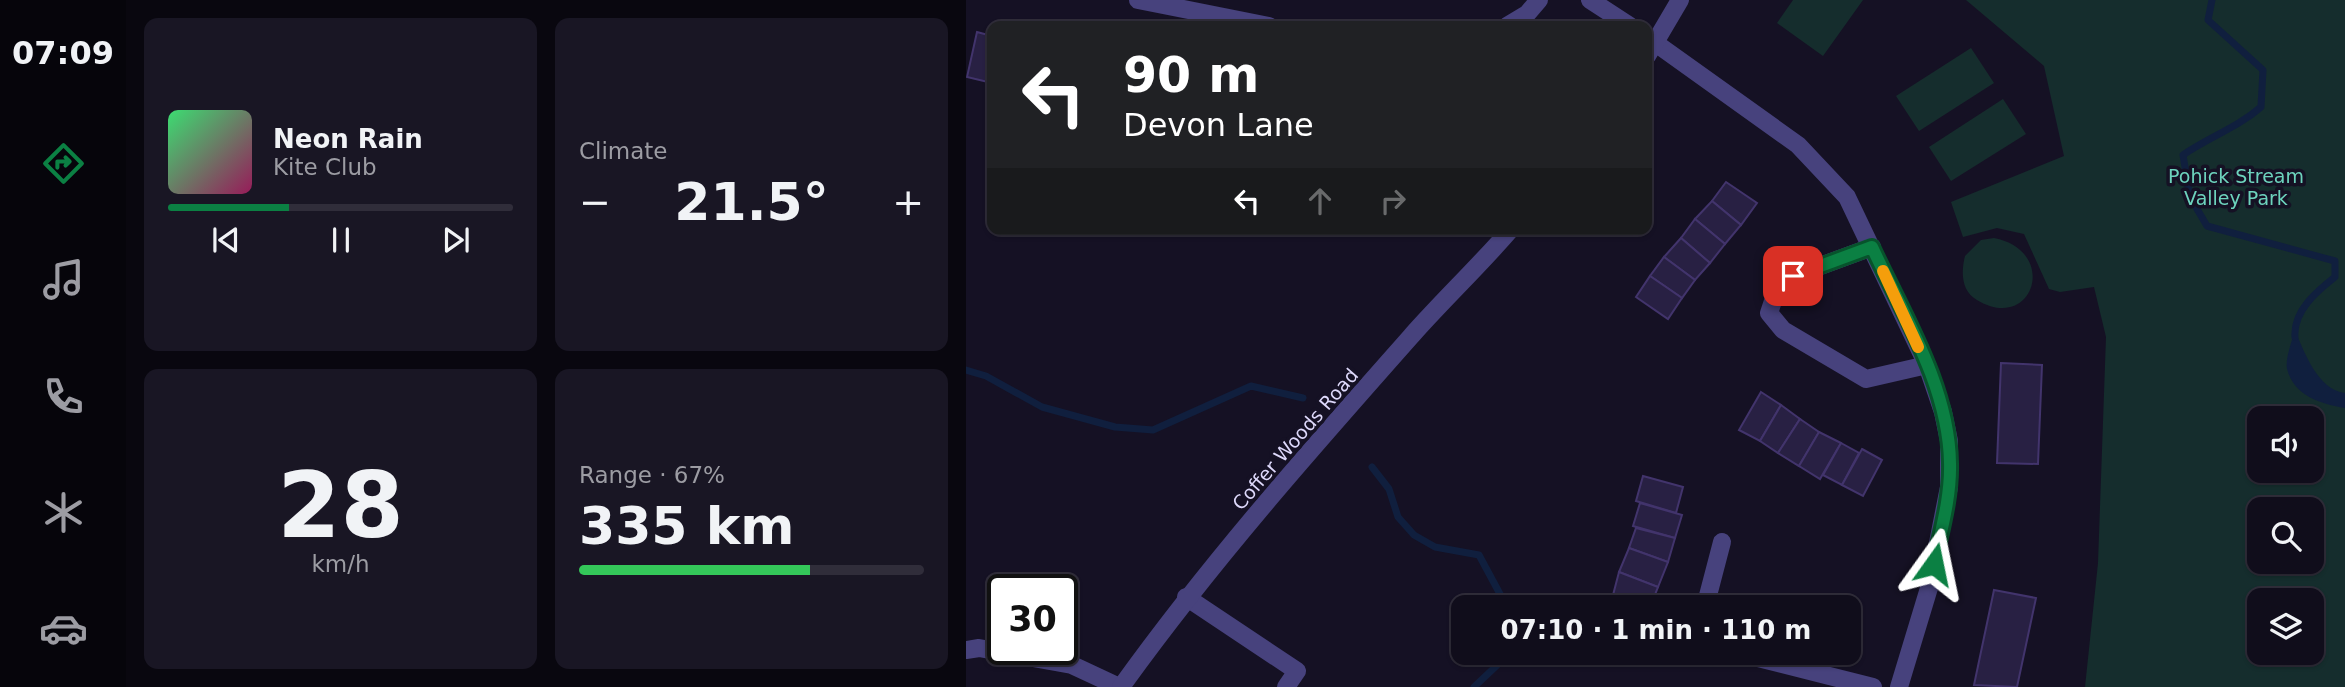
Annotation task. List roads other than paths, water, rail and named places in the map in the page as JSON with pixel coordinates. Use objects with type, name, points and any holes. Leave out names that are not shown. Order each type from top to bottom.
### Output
[{"type":"street","points":[[1138,0],[1198,6],[1251,21]]},
{"type":"street","points":[[1515,21],[1527,14],[1539,0]]},
{"type":"street","points":[[1590,0],[1622,21]]},
{"type":"street","points":[[1652,42],[1680,0]]},
{"type":"street","points":[[1652,46],[1798,145],[1847,197],[1927,365],[1945,422],[1949,487],[1929,588],[1899,687]]},
{"type":"street","name":"Coffer Woods Road","points":[[1120,687],[1186,597],[1415,332],[1505,235]]},
{"type":"street","points":[[1872,247],[1793,276],[1776,292],[1769,313],[1783,330],[1866,379],[1927,365]]},
{"type":"street","points":[[1708,595],[1722,542]]},
{"type":"street","points":[[1186,597],[1297,671],[1286,687]]},
{"type":"street","points":[[966,650],[979,648],[1072,665],[1120,687]]},
{"type":"street","points":[[1786,665],[1873,687]]},
{"type":"water","points":[[2295,330],[2320,378],[2335,390],[2345,393],[2345,408],[2310,397],[2296,386],[2287,369]]},
{"type":"waterway","points":[[2212,0],[2208,20],[2263,70],[2261,107],[2183,155],[2190,197],[2207,226],[2335,261],[2335,277],[2314,295],[2302,310],[2295,328],[2295,337]]},
{"type":"waterway","points":[[966,370],[986,376],[1042,407],[1115,427],[1153,430],[1251,386],[1303,398]]},
{"type":"waterway","points":[[1372,467],[1389,489],[1398,517],[1414,535],[1435,547],[1479,555],[1501,595]]},
{"type":"waterway","points":[[1474,687],[1497,665]]},
{"type":"park label","name":"Pohick Stream Valley Park","points":[[2236,187]]}]
